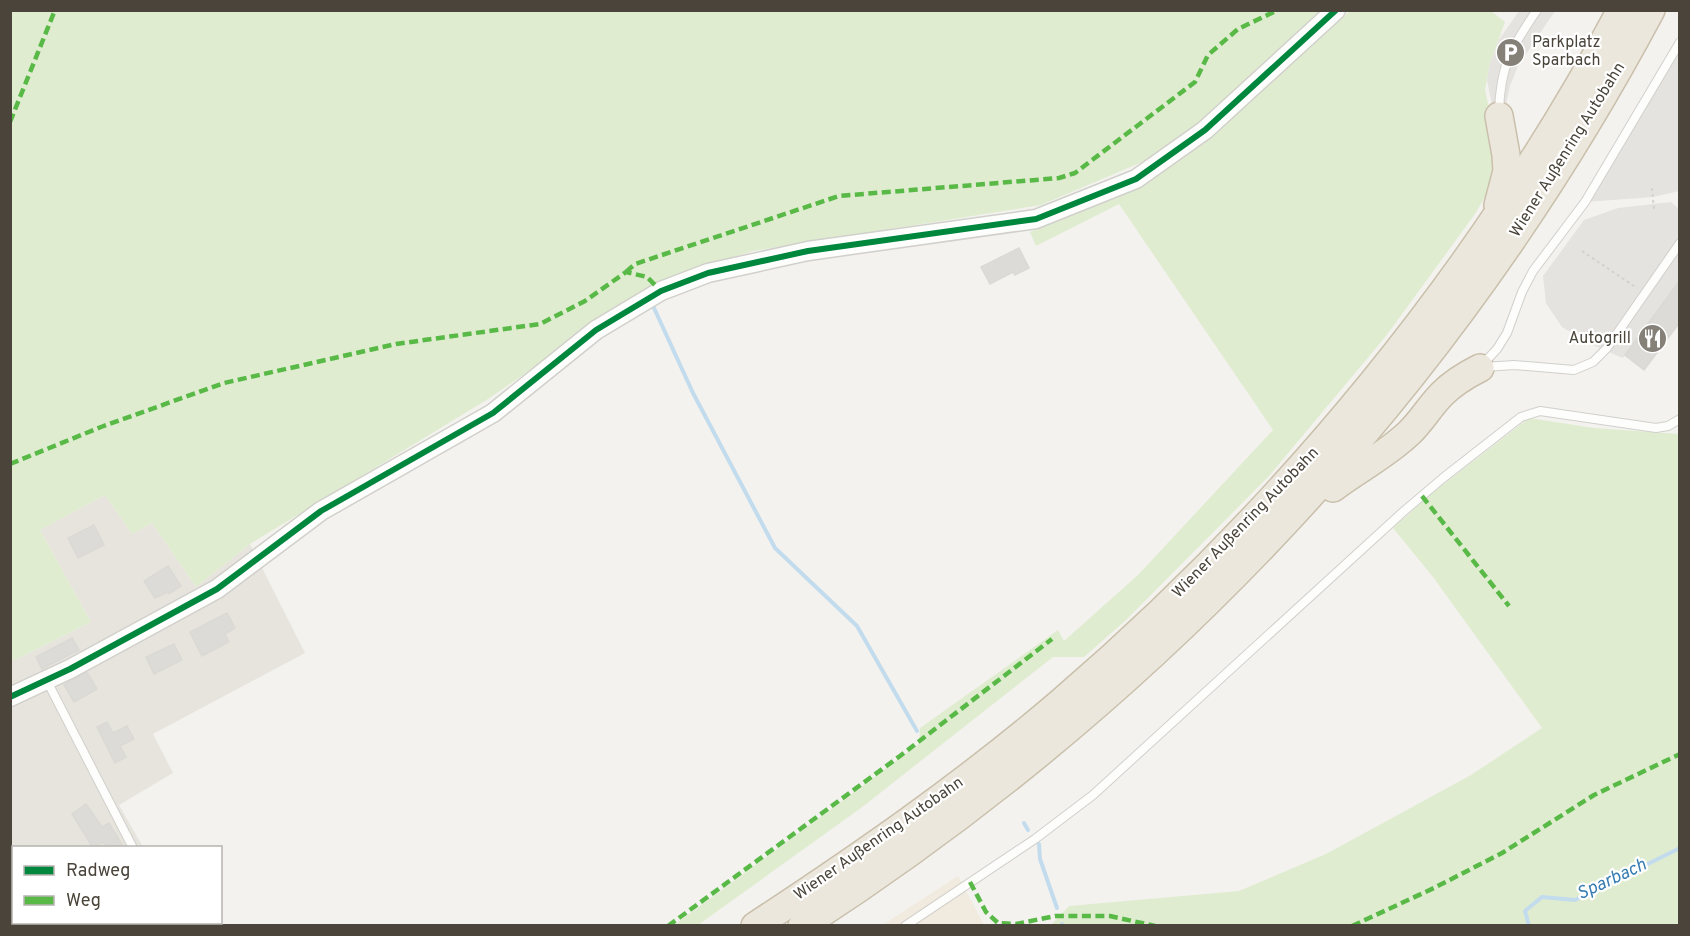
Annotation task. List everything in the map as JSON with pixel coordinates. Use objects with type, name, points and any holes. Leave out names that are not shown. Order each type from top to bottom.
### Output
[{"type":"highway","name":"Wiener Außenring Autobahn","points":[[755,926],[838,872],[936,801],[1057,705],[1191,584],[1294,475],[1347,415],[1411,335],[1520,183],[1595,60],[1621,10]]},
{"type":"highway","name":"Wiener Außenring Autobahn","points":[[802,926],[947,826],[1073,726],[1156,653],[1234,578],[1282,527],[1341,462],[1427,358],[1534,208],[1617,74],[1651,10]]},
{"type":"highway","points":[[1494,220],[1507,171],[1499,116]]},
{"type":"highway","points":[[1282,527],[1355,471],[1386,453],[1410,432],[1441,395],[1459,379],[1480,368]]},
{"type":"street","points":[[10,696],[88,660],[217,589],[321,512],[493,413],[596,330],[661,291],[708,273],[808,251],[1036,219],[1136,179],[1205,130],[1336,10]]},
{"type":"lane","points":[[1499,116],[1504,66],[1515,43],[1537,10]]},
{"type":"lane","points":[[1480,368],[1497,349],[1507,333],[1522,292],[1533,271],[1585,202],[1680,42]]},
{"type":"lane","points":[[1480,368],[1514,365],[1574,370],[1593,362],[1607,348],[1680,243]]},
{"type":"lane","points":[[905,926],[1035,839],[1093,795],[1404,511],[1521,417],[1540,411],[1551,411],[1656,428],[1668,426],[1680,419]]},
{"type":"lane","points":[[46,679],[132,846]]},
{"type":"path","points":[[1652,188],[1654,210]]},
{"type":"path","points":[[1582,251],[1645,294]]},
{"type":"shaded area","name":"Parkplatz Sparbach","points":[[1519,11],[1555,11],[1518,66],[1510,86],[1505,109],[1493,109],[1487,80],[1490,63],[1498,41]]},
{"type":"shaded area","points":[[1679,42],[1679,191],[1653,197],[1585,202]]},
{"type":"shaded area","points":[[1671,202],[1679,209],[1679,280],[1623,358],[1595,346],[1562,327],[1546,303],[1543,276],[1584,220],[1618,208]]},
{"type":"shaded area","points":[[105,495],[132,534],[152,523],[196,587],[250,544],[305,653],[153,734],[173,773],[119,805],[142,846],[12,846],[12,924],[187,925],[11,925],[10,659],[15,660],[91,622],[40,530]]},
{"type":"shaded area","points":[[958,876],[984,925],[881,926]]},
{"type":"green space","points":[[10,11],[1329,11],[1161,154],[1041,205],[753,251],[661,281],[485,401],[250,544],[196,587],[152,523],[132,534],[105,495],[40,530],[91,622],[15,660],[10,659]]},
{"type":"green space","points":[[1350,11],[1491,11],[1505,22],[1490,63],[1485,90],[1496,139],[1495,179],[1475,214],[1386,336],[1269,476],[1126,620],[1084,657],[1053,657],[861,808],[698,925],[673,926],[919,744],[920,728],[1058,630],[1064,641],[1138,575],[1273,430],[1119,204],[1036,246],[1030,232],[1139,184],[1269,83]]},
{"type":"green space","points":[[1529,418],[1594,428],[1679,434],[1679,925],[1050,926],[1069,906],[1239,891],[1326,854],[1471,775],[1542,728],[1433,577],[1393,528],[1431,494]]},
{"type":"building","points":[[1019,248],[1029,268],[1015,275],[1013,272],[990,284],[981,267]]},
{"type":"building","name":"Autogrill","points":[[1680,280],[1680,322],[1644,370],[1625,355]]},
{"type":"building","points":[[94,525],[104,545],[78,558],[68,538]]},
{"type":"building","points":[[168,566],[181,586],[169,594],[168,592],[155,598],[144,581]]},
{"type":"building","points":[[227,613],[235,628],[225,634],[229,642],[202,656],[190,632]]},
{"type":"building","points":[[72,638],[79,650],[42,669],[36,657]]},
{"type":"building","points":[[174,644],[182,660],[154,674],[146,657]]},
{"type":"building","points":[[87,672],[97,689],[74,702],[64,685]]},
{"type":"building","points":[[107,722],[113,733],[127,726],[134,739],[120,746],[126,757],[115,763],[97,727]]},
{"type":"building","points":[[86,804],[102,827],[109,823],[123,846],[106,846],[103,842],[92,846],[72,814]]},
{"type":"waterway","points":[[654,308],[693,393],[775,548],[857,626],[917,731]]},
{"type":"waterway","points":[[1024,823],[1028,830]]},
{"type":"waterway","points":[[1039,844],[1040,859],[1057,908]]},
{"type":"waterway","name":"Sparbach","points":[[1529,926],[1525,911],[1542,897],[1575,900],[1680,848]]},
{"type":"marked path","points":[[10,122],[55,10]]},
{"type":"marked path","points":[[626,272],[635,264],[839,196],[1059,178],[1075,173],[1195,82],[1208,55],[1238,29],[1278,10]]},
{"type":"marked path","points":[[10,464],[101,427],[224,383],[396,344],[540,324],[585,301],[626,272],[647,277],[661,291]]},
{"type":"marked path","points":[[1422,496],[1509,606]]},
{"type":"marked path","points":[[668,926],[900,756],[1052,639]]},
{"type":"marked path","points":[[1352,926],[1502,853],[1594,795],[1680,754]]},
{"type":"marked path","points":[[970,882],[986,912],[998,923],[1016,924],[1055,916],[1110,916],[1155,926]]},
{"type":"cycle path","points":[[10,697],[70,669],[217,589],[321,511],[493,413],[596,330],[661,291],[708,273],[808,251],[1036,219],[1136,179],[1205,130],[1336,10]]},
{"type":"place","name":"Parkplatz Sparbach","points":[[1511,52]]},
{"type":"place","name":"Autogrill","points":[[1652,339]]}]
